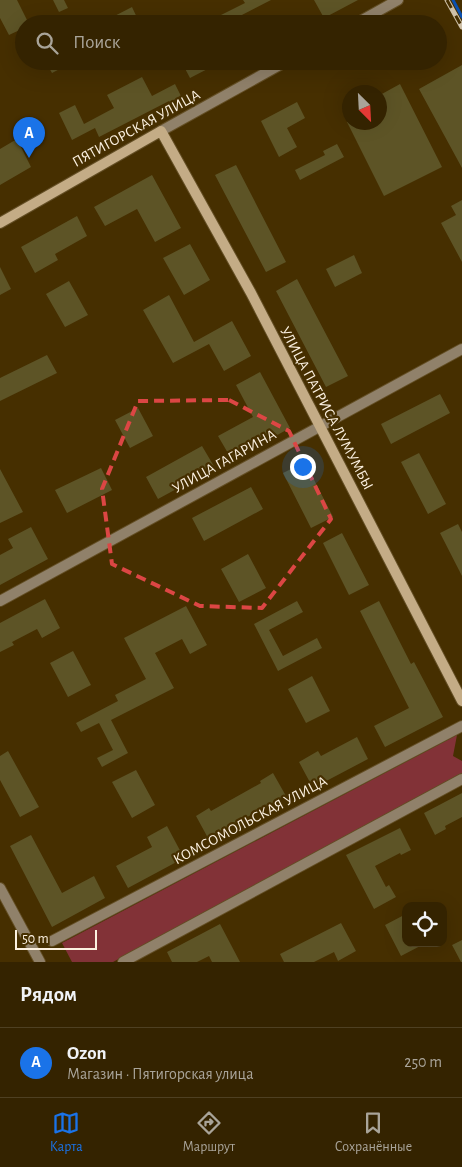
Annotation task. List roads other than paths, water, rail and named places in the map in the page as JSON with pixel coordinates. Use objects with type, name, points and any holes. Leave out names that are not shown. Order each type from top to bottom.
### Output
[{"type":"street","points":[[371,15],[398,0]]},
{"type":"street","name":"ПЯТИГОРСКАЯ УЛИЦА","points":[[0,223],[271,70]]},
{"type":"street","name":"УЛИЦА ПАТРИСА ЛУМУМБЫ","points":[[161,131],[251,293],[462,701]]},
{"type":"street","name":"УЛИЦА ГАГАРИНА","points":[[0,601],[462,349]]},
{"type":"street","name":"КОМСОМОЛЬСКАЯ УЛИЦА","points":[[52,941],[462,726]]},
{"type":"street","points":[[123,962],[462,779]]},
{"type":"street","points":[[0,888],[40,962]]},
{"type":"waterway","points":[[453,0],[462,17]]},
{"type":"railway","points":[[447,0],[462,27]]},
{"type":"place","name":"Ozon","points":[[29,158]]}]
